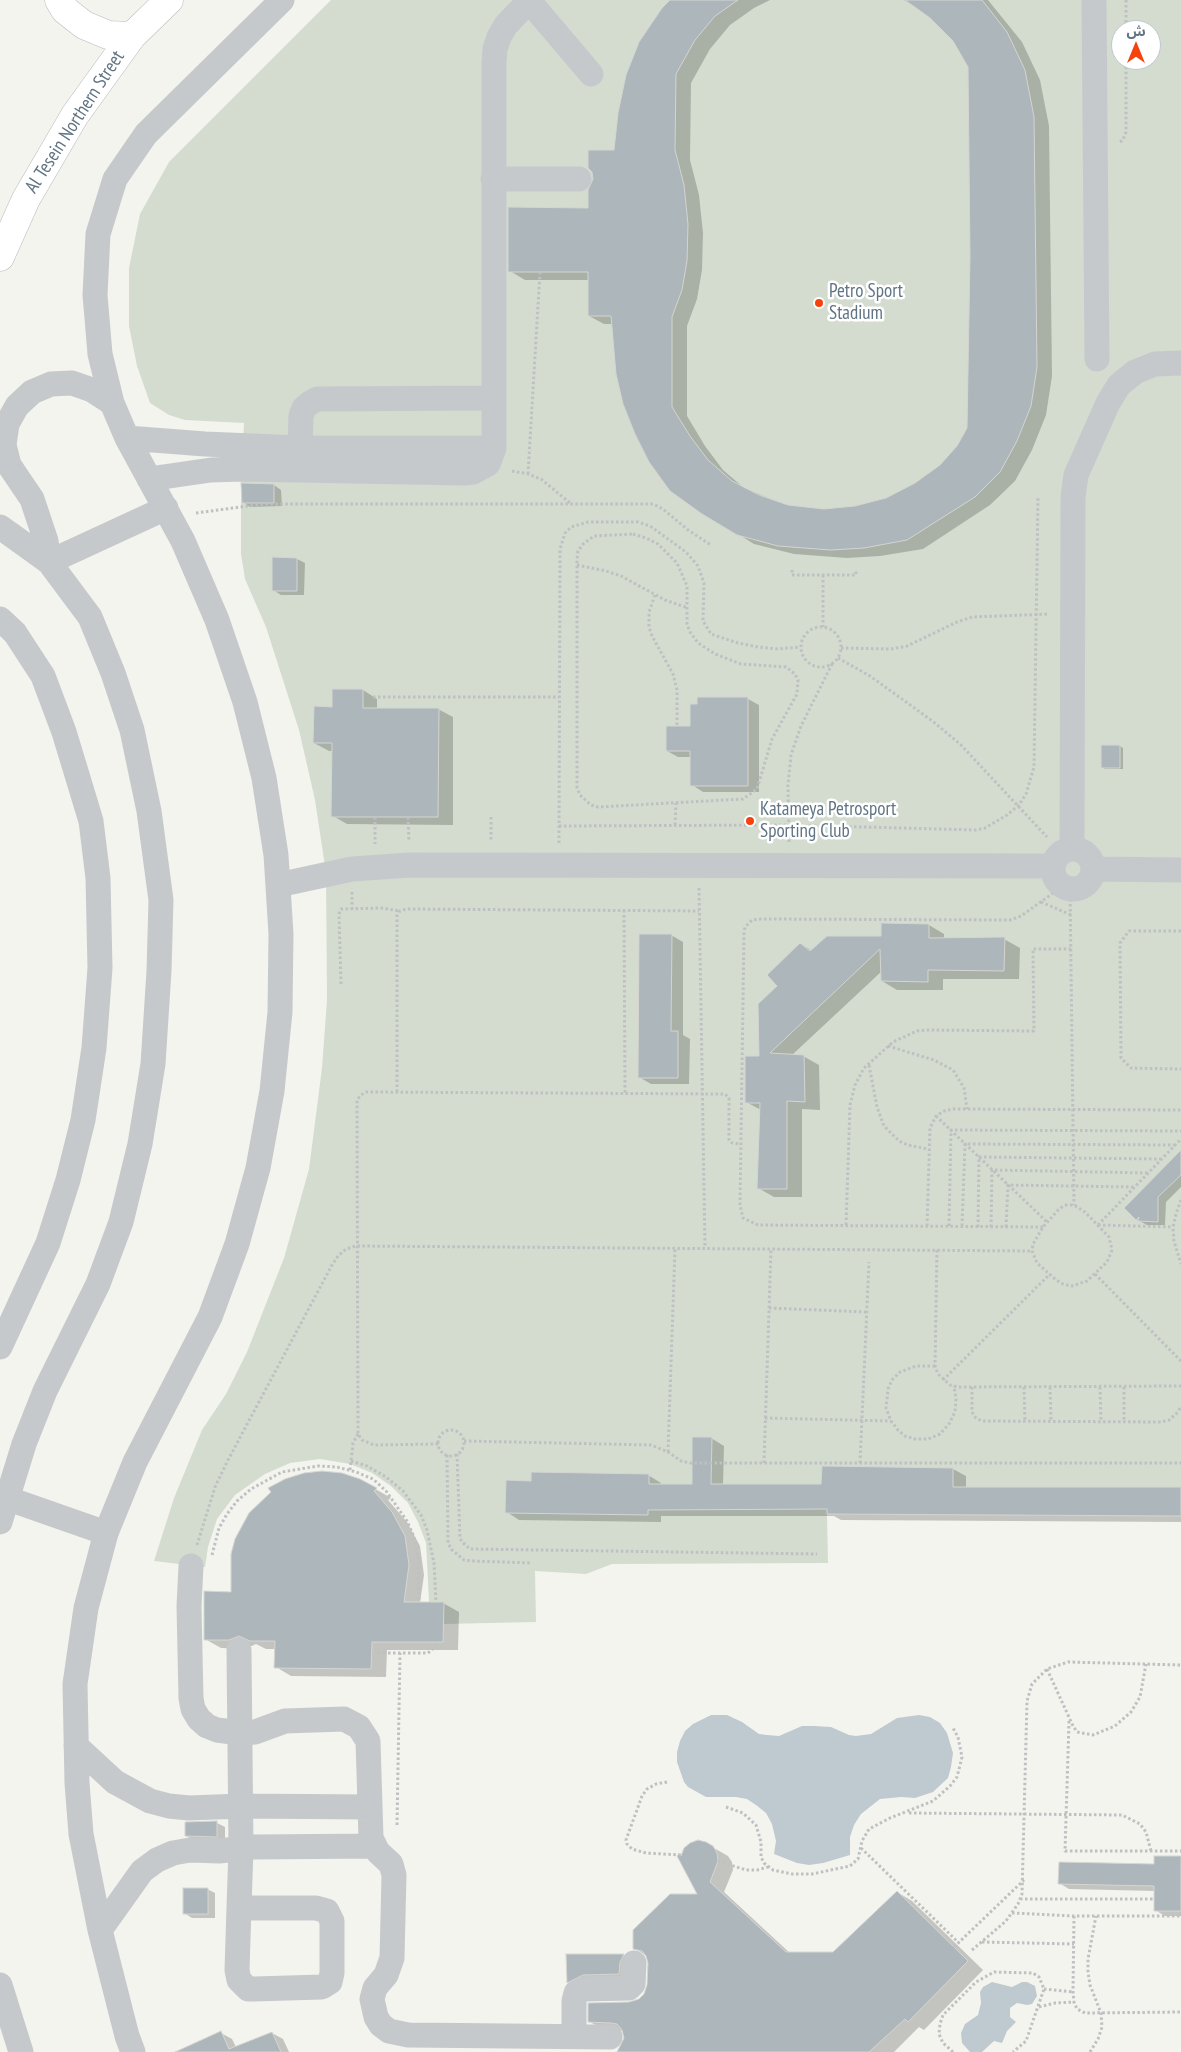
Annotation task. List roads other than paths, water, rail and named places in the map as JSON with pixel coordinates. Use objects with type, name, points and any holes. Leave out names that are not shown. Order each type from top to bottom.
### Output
[{"type":"main road","points":[[59,0],[65,10],[84,25],[108,35],[132,36]]},
{"type":"main road","name":"Al Tesein Northern Street","points":[[0,257],[26,199],[50,156],[97,83],[132,36],[169,0]]},
{"type":"street","points":[[134,2052],[127,2036],[100,1930],[82,1834],[77,1783],[75,1684],[86,1608],[106,1533],[134,1462],[210,1317],[237,1244],[258,1168],[272,1090],[280,1012],[281,934],[276,856],[264,778],[245,702],[217,620],[183,541],[127,438],[112,402],[100,354],[95,295],[98,234],[115,179],[146,134],[282,0]]},
{"type":"street","points":[[149,479],[211,470],[242,469],[464,473],[481,469],[488,464],[494,448],[493,179],[495,49],[506,25],[529,0],[591,74]]},
{"type":"street","points":[[1094,0],[1097,359]]},
{"type":"street","points":[[493,179],[579,179]]},
{"type":"street","points":[[1072,848],[1073,496],[1076,475],[1108,403],[1119,385],[1135,372],[1155,364],[1181,363]]},
{"type":"street","points":[[49,562],[44,534],[32,499],[9,465],[4,445],[7,424],[17,406],[32,392],[51,384],[72,383],[92,390],[112,402]]},
{"type":"street","points":[[300,448],[301,416],[304,408],[310,402],[317,399],[494,398]]},
{"type":"street","points":[[127,438],[300,448],[494,448]]},
{"type":"street","points":[[49,562],[168,513]]},
{"type":"street","points":[[0,527],[49,562],[90,617],[113,673],[132,730],[149,811],[161,900],[154,1064],[140,1144],[121,1222],[98,1284],[45,1391],[24,1444],[0,1522]]},
{"type":"street","points":[[0,619],[15,632],[43,676],[64,732],[91,821],[98,878],[100,968],[94,1048],[82,1120],[68,1180],[48,1243],[0,1348]]},
{"type":"street","points":[[278,885],[326,873],[376,866],[698,865],[1062,880],[1079,888],[1086,884],[1091,877],[1093,869],[1089,857],[1084,852],[1072,848],[1061,852],[1055,858],[1062,880]]},
{"type":"street","points":[[1093,869],[1181,870]]},
{"type":"street","points":[[6,1498],[106,1533]]},
{"type":"street","points":[[191,1574],[189,1606],[191,1698],[193,1709],[199,1719],[207,1726],[223,1731],[240,1733],[255,1732],[285,1721],[336,1718],[352,1722],[359,1727],[368,1741],[370,1830],[374,1846],[391,1864],[394,1875],[392,1958],[386,1975],[375,1988],[372,1999],[372,2008],[381,2025],[405,2043],[442,2035],[610,2037]]},
{"type":"street","points":[[239,1650],[241,1848],[239,1908],[237,1974],[242,1985],[254,1989],[322,1988],[330,1982],[332,1973],[332,1921],[327,1911],[316,1908],[239,1908]]},
{"type":"street","points":[[76,1746],[115,1782],[132,1793],[150,1801],[189,1808],[241,1806],[370,1807]]},
{"type":"street","points":[[100,1930],[142,1870],[156,1860],[173,1853],[190,1850],[219,1851],[241,1848],[374,1846]]},
{"type":"street","points":[[574,2036],[574,2001],[576,1993],[584,1989],[629,1988],[633,1984],[634,1963]]},
{"type":"street","points":[[0,1985],[21,2052]]},
{"type":"street","points":[[442,2035],[475,2052]]},
{"type":"place","name":"Petro Sport Stadium","points":[[819,303]]},
{"type":"place","name":"Katameya Petrosport Sporting Club","points":[[750,821]]}]
